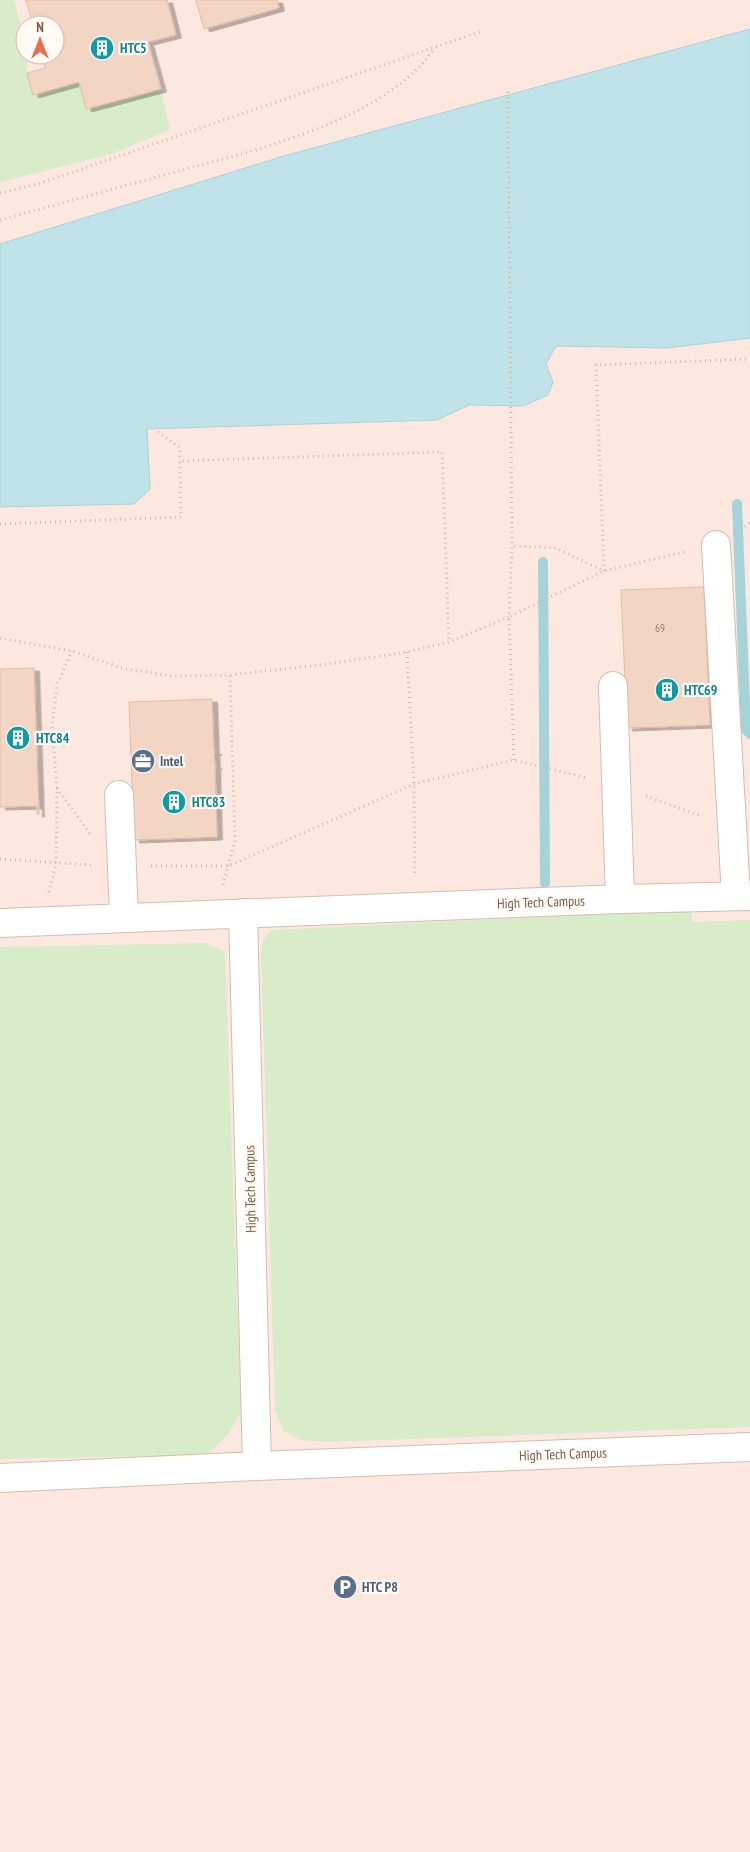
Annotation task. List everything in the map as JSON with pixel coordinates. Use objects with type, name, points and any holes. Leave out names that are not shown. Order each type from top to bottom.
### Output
[{"type":"street","points":[[716,545],[733,828],[743,896]]},
{"type":"street","points":[[613,686],[620,899]]},
{"type":"street","points":[[119,795],[124,918]]},
{"type":"street","name":"High Tech Campus","points":[[0,923],[743,896]]},
{"type":"street","name":"High Tech Campus","points":[[243,913],[257,1466]]},
{"type":"street","name":"High Tech Campus","points":[[0,1478],[750,1447]]},
{"type":"path","points":[[0,193],[38,184],[482,31]]},
{"type":"path","points":[[0,220],[295,138],[358,111],[372,102],[424,63],[435,48]]},
{"type":"path","points":[[508,92],[512,546],[509,617],[514,760]]},
{"type":"path","points":[[604,571],[596,365],[750,359]]},
{"type":"path","points":[[0,524],[181,516],[180,448],[158,432]]},
{"type":"path","points":[[180,461],[442,452],[449,642]]},
{"type":"path","points":[[0,638],[72,651],[125,669],[172,676],[230,675],[320,665],[407,652],[449,642],[509,617],[604,571],[716,545]]},
{"type":"path","points":[[512,546],[556,548],[604,571]]},
{"type":"path","points":[[41,922],[56,864],[57,788],[52,727],[57,685],[72,651]]},
{"type":"path","points":[[407,652],[414,784],[416,907]]},
{"type":"path","points":[[214,914],[236,841],[230,675]]},
{"type":"path","points":[[0,859],[56,864],[228,866],[414,784],[514,760],[615,785],[733,828]]},
{"type":"path","points":[[57,788],[90,834]]},
{"type":"shaded area","points":[[0,0],[750,0],[750,1852],[0,1852]]},
{"type":"green space","points":[[0,0],[14,0],[18,15],[15,15],[15,65],[27,65],[27,73],[33,94],[79,82],[86,109],[161,89],[170,130],[111,154],[0,182]]},
{"type":"green space","points":[[691,910],[692,922],[750,920],[750,1427],[327,1442],[300,1440],[283,1430],[275,1410],[261,953],[263,941],[271,930]]},
{"type":"green space","points":[[206,943],[225,951],[241,1413],[228,1434],[208,1455],[0,1459],[0,947]]},
{"type":"water","points":[[750,29],[750,338],[667,348],[556,346],[546,364],[553,382],[548,395],[523,406],[469,405],[437,420],[147,429],[150,489],[134,504],[0,507],[0,244],[284,156]]},
{"type":"building","name":"HTC5","points":[[26,0],[167,0],[176,35],[148,42],[161,89],[86,109],[79,82],[33,95],[27,73],[45,68],[44,65],[65,65],[65,15],[30,15]]},
{"type":"building","points":[[196,0],[277,0],[279,8],[204,29]]},
{"type":"building","name":"HTC69","points":[[704,587],[710,725],[627,728],[621,590]]},
{"type":"building","name":"HTC84","points":[[34,668],[39,814],[37,814],[37,806],[0,807],[0,669]]},
{"type":"building","name":"HTC83","points":[[212,699],[215,766],[217,766],[215,767],[217,837],[134,840],[129,702]]},
{"type":"waterway","points":[[737,504],[746,730],[750,734]]},
{"type":"waterway","points":[[543,562],[545,883]]},
{"type":"place","name":"HTC5","points":[[102,48]]},
{"type":"place","name":"HTC69","points":[[667,690]]},
{"type":"place","name":"HTC84","points":[[18,738]]},
{"type":"place","name":"Intel","points":[[143,761]]},
{"type":"place","name":"HTC83","points":[[174,802]]},
{"type":"place","name":"HTC P8","points":[[345,1587]]}]
